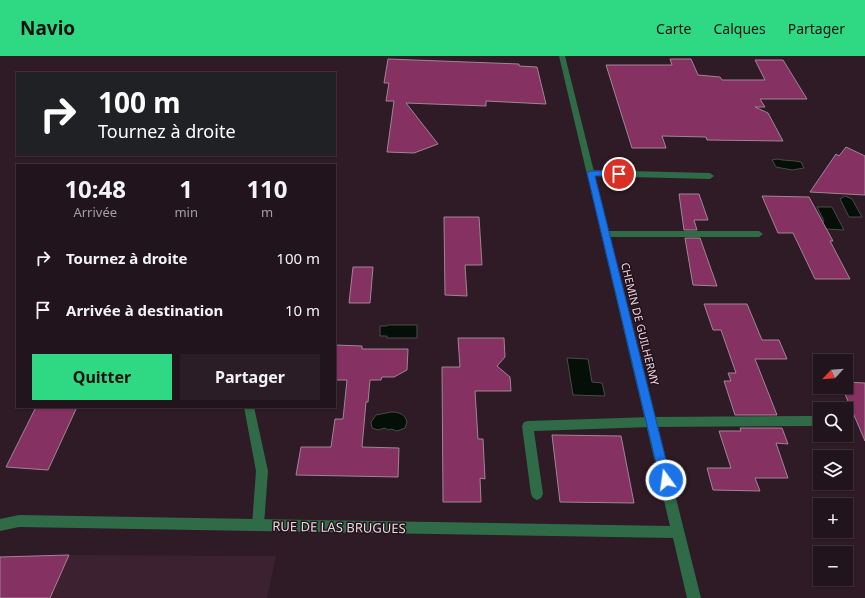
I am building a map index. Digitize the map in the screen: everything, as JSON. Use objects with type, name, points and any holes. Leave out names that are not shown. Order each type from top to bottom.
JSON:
[{"type":"street","name":"CHEMIN DE GUILHERMY","points":[[562,56],[694,598]]},
{"type":"street","points":[[591,173],[710,176]]},
{"type":"street","points":[[606,234],[759,234]]},
{"type":"street","points":[[249,408],[262,471],[258,525]]},
{"type":"street","points":[[537,494],[528,426],[652,422],[811,421]]},
{"type":"street","name":"RUE DE LAS BRUGUES","points":[[0,525],[19,521],[678,532]]},
{"type":"shaded area","points":[[777,159],[801,162],[804,168],[792,170],[776,167],[772,160]]},
{"type":"shaded area","points":[[845,196],[852,199],[862,217],[849,217],[840,199]]},
{"type":"shaded area","points":[[817,207],[832,207],[844,230],[825,229],[822,223],[824,221]]},
{"type":"shaded area","points":[[417,325],[417,338],[387,338],[387,336],[380,336],[380,326]]},
{"type":"shaded area","points":[[567,358],[588,359],[592,382],[602,383],[605,396],[573,395]]},
{"type":"shaded area","points":[[391,412],[399,413],[405,417],[407,422],[405,428],[397,431],[391,429],[388,430],[385,428],[378,430],[372,428],[371,422],[376,415]]},
{"type":"shaded area","points":[[57,555],[276,556],[267,598],[0,598],[0,557]]},
{"type":"building","points":[[388,59],[519,64],[519,66],[537,67],[546,104],[486,101],[486,106],[406,103],[438,144],[414,153],[387,152],[394,101],[386,101],[389,83],[384,83]]},
{"type":"building","points":[[670,59],[691,59],[698,75],[720,77],[722,80],[765,80],[755,60],[783,60],[807,99],[760,99],[765,107],[755,107],[768,113],[783,141],[707,140],[706,137],[662,136],[666,148],[632,148],[606,65],[672,65]]},
{"type":"building","points":[[846,147],[865,156],[865,195],[810,192],[836,154],[839,156]]},
{"type":"building","points":[[679,194],[699,194],[708,220],[694,220],[697,230],[684,230]]},
{"type":"building","points":[[762,196],[809,197],[833,241],[830,241],[850,279],[815,279],[793,233],[778,233]]},
{"type":"building","points":[[444,217],[479,217],[482,265],[465,265],[467,296],[445,295]]},
{"type":"building","points":[[685,238],[700,238],[717,286],[693,285]]},
{"type":"building","points":[[353,267],[373,267],[370,303],[349,303]]},
{"type":"building","points":[[704,304],[747,304],[762,340],[779,340],[787,359],[755,359],[777,415],[735,415],[724,381],[731,381],[728,373],[736,373],[721,330],[713,330]]},
{"type":"building","points":[[458,338],[504,338],[505,357],[497,366],[510,377],[511,391],[475,391],[478,439],[483,439],[485,479],[480,478],[481,502],[443,502],[442,367],[460,367]]},
{"type":"building","points":[[336,345],[362,346],[362,349],[408,349],[407,370],[394,377],[382,377],[381,380],[370,380],[368,402],[366,402],[362,447],[399,448],[398,477],[296,475],[301,447],[331,447],[335,419],[343,419],[347,380],[336,380]]},
{"type":"building","points":[[853,382],[865,383],[865,441],[853,413],[853,402],[848,402],[845,394],[853,394]]},
{"type":"building","points":[[36,408],[77,408],[48,470],[6,467]]},
{"type":"building","points":[[740,428],[782,428],[788,444],[776,443],[788,478],[755,478],[760,491],[713,490],[707,468],[731,468],[719,431],[741,431]]},
{"type":"building","points":[[552,435],[621,436],[634,503],[560,502]]},
{"type":"building","points":[[69,555],[50,598],[0,598],[0,557]]},
{"type":"route","points":[[619,174],[591,173],[666,480]]}]
